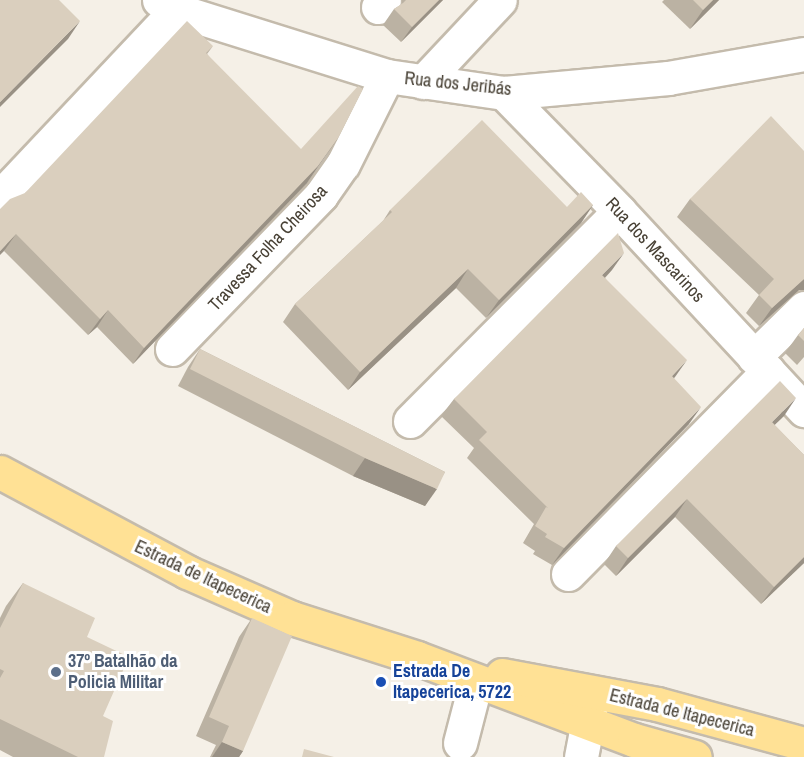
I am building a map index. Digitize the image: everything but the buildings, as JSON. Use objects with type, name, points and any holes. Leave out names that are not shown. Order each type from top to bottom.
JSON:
[{"type":"main road","name":"Estrada de Itapecerica","points":[[0,472],[187,572],[292,618],[417,658],[586,723],[695,757]]},
{"type":"main road","name":"Estrada de Itapecerica","points":[[417,658],[657,704],[804,744]]},
{"type":"street","points":[[423,82],[500,0]]},
{"type":"street","points":[[0,197],[168,5]]},
{"type":"street","name":"Rua dos Jeribás","points":[[168,5],[387,76],[504,93],[668,78],[804,54]]},
{"type":"street","name":"Travessa Folha Cheirosa","points":[[172,349],[321,195],[343,164],[387,76]]},
{"type":"street","name":"Rua dos Mascarinos","points":[[504,93],[619,211],[804,410]]},
{"type":"street","points":[[410,421],[619,211]]},
{"type":"street","points":[[568,574],[761,364],[804,308]]},
{"type":"street","points":[[460,743],[476,681]]},
{"type":"street","points":[[581,757],[593,692]]},
{"type":"place","name":"37º Batalhão da Policia Militar","points":[[56,672]]},
{"type":"place","name":"Estrada De Itapecerica, 5722","points":[[381,682]]}]
